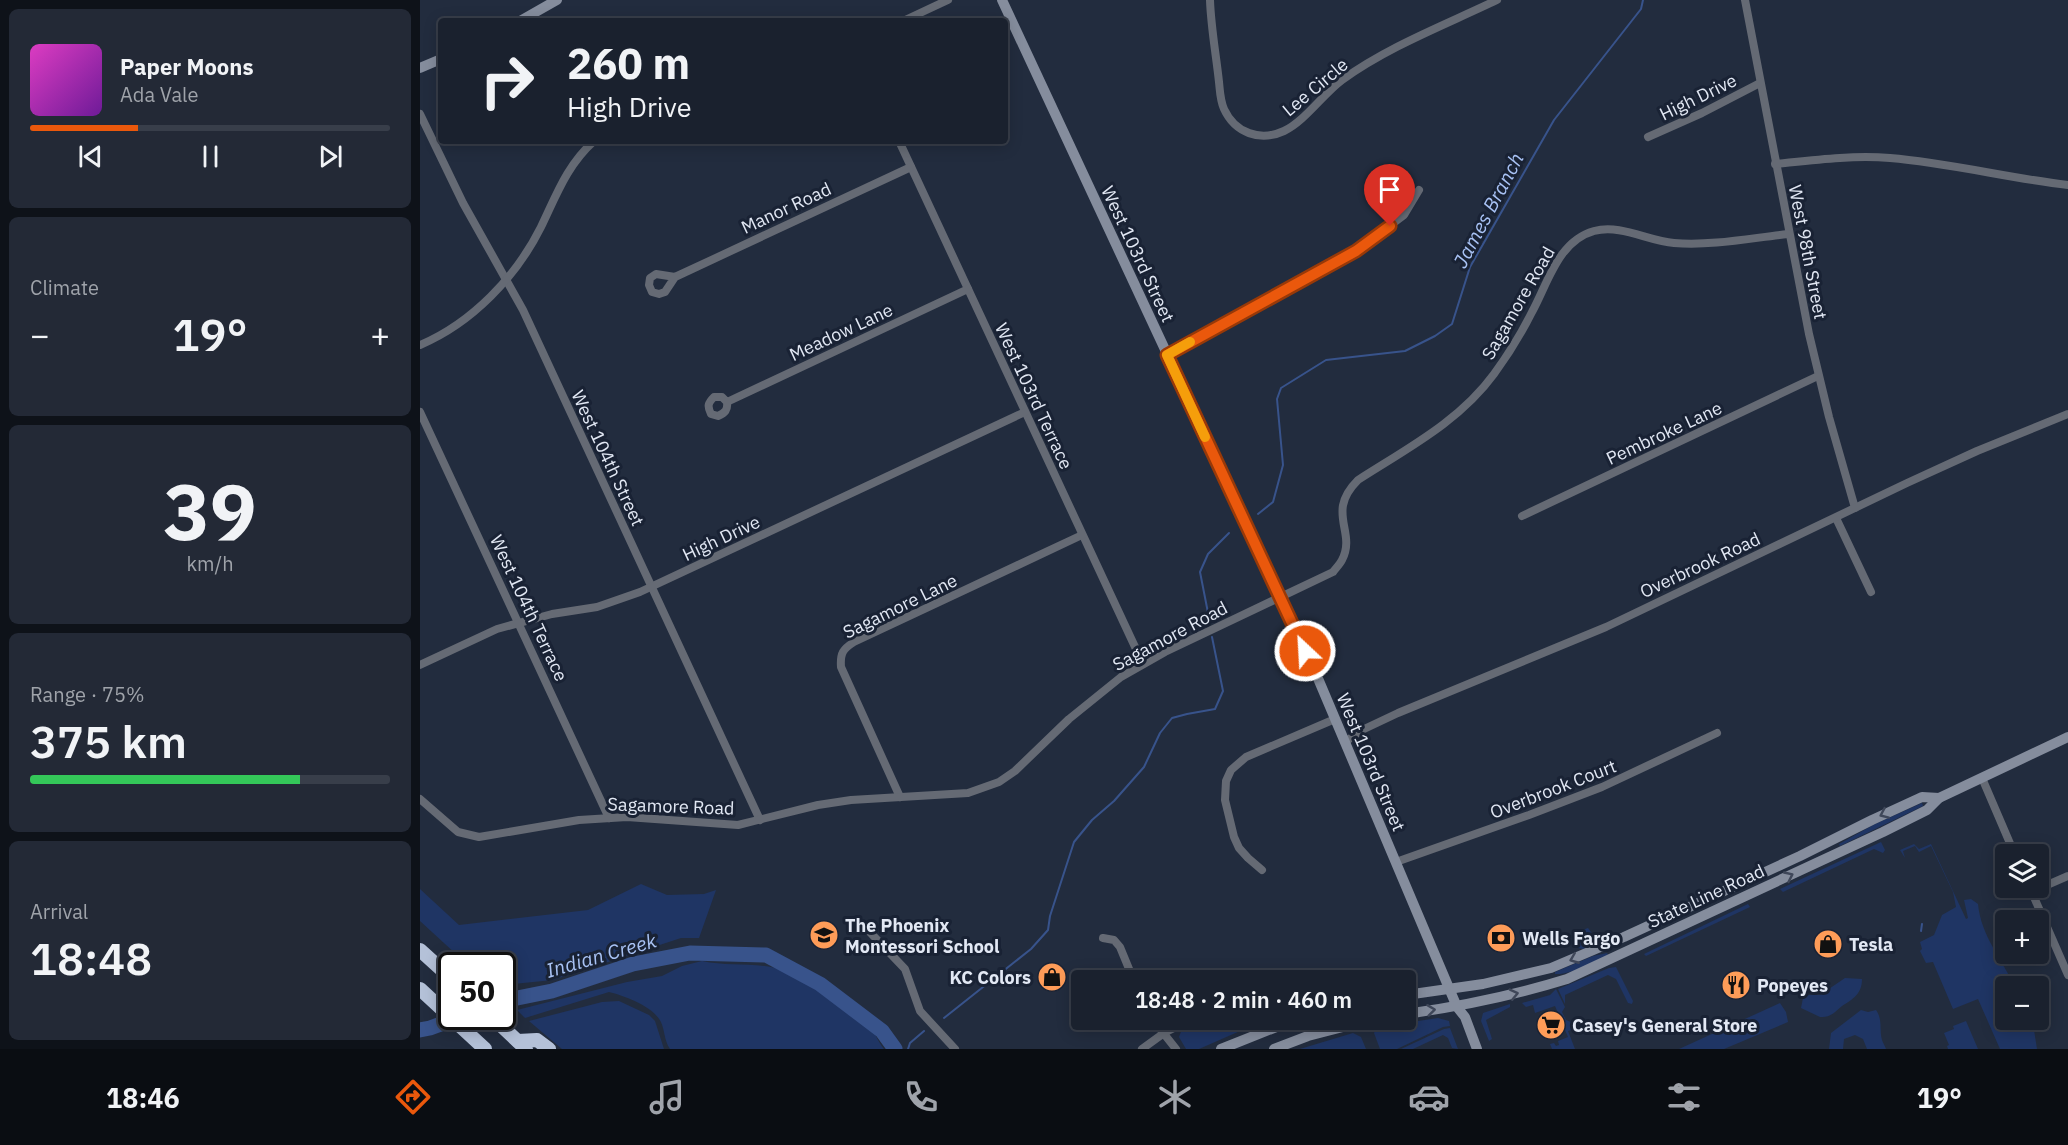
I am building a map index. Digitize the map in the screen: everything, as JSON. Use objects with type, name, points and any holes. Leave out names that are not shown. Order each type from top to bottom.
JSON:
[{"type":"highway","points":[[420,950],[438,967]]},
{"type":"highway","points":[[420,989],[484,1048]]},
{"type":"highway","points":[[506,1030],[518,1042],[537,1040],[549,1049]]},
{"type":"main road","points":[[525,18],[557,0]]},
{"type":"main road","name":"West 103rd Street","points":[[1002,0],[1280,597],[1477,1049]]},
{"type":"main road","points":[[420,68],[438,60]]},
{"type":"main road","name":"State Line Road","points":[[1416,1013],[1457,1007],[1524,992],[1567,979],[1883,832],[1927,810],[1939,798],[2068,738]]},
{"type":"main road","name":"State Line Road","points":[[1416,994],[1515,978],[1576,959],[1923,797],[1939,798]]},
{"type":"main road","points":[[1221,1049],[1269,1030]]},
{"type":"main road","points":[[1274,1049],[1331,1030]]},
{"type":"street","points":[[909,18],[948,0]]},
{"type":"street","name":"Lee Circle","points":[[1210,0],[1214,53],[1223,108],[1230,120],[1242,131],[1270,136],[1287,130],[1342,80],[1362,68],[1391,51],[1497,0]]},
{"type":"street","name":"West 98th Street","points":[[1745,0],[1788,234],[1818,376],[1855,508]]},
{"type":"street","name":"High Drive","points":[[1648,137],[1702,113],[1760,83]]},
{"type":"street","name":"West 104th Street","points":[[420,114],[458,193],[523,310],[760,820]]},
{"type":"street","points":[[420,345],[459,323],[481,306],[506,279],[529,249],[563,179],[591,144]]},
{"type":"street","name":"West 103rd Terrace","points":[[900,144],[1143,664]]},
{"type":"street","points":[[1775,164],[1826,158],[1888,158],[1928,162],[2068,185]]},
{"type":"street","name":"Manor Road","points":[[675,277],[911,167]]},
{"type":"street","points":[[1167,355],[1356,251],[1404,215],[1419,190]]},
{"type":"street","name":"Sagamore Road","points":[[420,799],[458,832],[479,837],[579,820],[627,816],[728,825],[760,820],[840,801],[968,793],[999,782],[1016,771],[1101,691],[1143,664],[1333,572],[1342,561],[1345,548],[1342,505],[1350,488],[1358,480],[1448,422],[1480,392],[1517,339],[1562,254],[1576,240],[1595,231],[1608,230],[1674,243],[1697,243],[1788,234]]},
{"type":"street","name":"Meadow Lane","points":[[727,402],[968,290]]},
{"type":"street","name":"Pembroke Lane","points":[[1522,516],[1818,376]]},
{"type":"street","name":"West 104th Terrace","points":[[420,412],[609,818]]},
{"type":"street","name":"High Drive","points":[[420,665],[497,629],[552,614],[597,607],[622,599],[1025,412]]},
{"type":"street","name":"Overbrook Road","points":[[1345,742],[1362,730],[1398,713],[1606,627],[1977,451],[2068,414]]},
{"type":"street","points":[[1836,518],[1871,592]]},
{"type":"street","name":"Sagamore Lane","points":[[900,797],[841,667],[840,656],[844,649],[854,642],[1082,535]]},
{"type":"street","points":[[1262,870],[1239,848],[1234,837],[1225,800],[1226,780],[1231,770],[1246,757],[1335,719]]},
{"type":"street","name":"Overbrook Court","points":[[1396,862],[1602,787],[1717,733]]},
{"type":"street","points":[[1982,778],[2010,844]]},
{"type":"street","points":[[2049,883],[2068,876]]},
{"type":"street","points":[[2034,898],[2068,975]]},
{"type":"street","points":[[864,926],[905,969],[920,1011],[955,1049]]},
{"type":"street","points":[[1103,938],[1114,940],[1120,947],[1129,970]]},
{"type":"street","points":[[1161,1030],[1176,1049]]},
{"type":"street","points":[[1142,1049],[1170,1030]]},
{"type":"shaded area","points":[[1922,803],[1923,806],[1840,846],[1839,844],[1875,824]]},
{"type":"shaded area","points":[[1881,842],[1885,850],[1883,853],[1874,849],[1783,892],[1780,889]]},
{"type":"shaded area","points":[[1914,844],[1919,849],[1931,844],[1966,919],[1968,918],[1964,900],[1971,899],[1978,904],[1983,927],[1995,950],[1995,964],[2003,964],[2009,976],[1995,976],[1995,1030],[2034,1030],[2037,1049],[2000,1049],[1978,999],[1953,1009],[1933,962],[1926,963],[1920,951],[1922,949],[1920,942],[1934,935],[1942,915],[1956,907],[1953,892],[1931,846],[1919,852],[1915,846],[1903,851],[1905,858],[1900,850]]},
{"type":"shaded area","points":[[641,884],[667,895],[704,894],[716,890],[699,938],[681,938],[553,980],[516,984],[516,952],[454,952],[420,921],[420,889],[459,925],[588,910]]},
{"type":"shaded area","points":[[1748,904],[1750,907],[1646,956],[1644,954]]},
{"type":"shaded area","points":[[1588,928],[1596,939],[1595,944],[1584,949],[1578,948],[1573,935]]},
{"type":"shaded area","points":[[1607,953],[1608,955],[1575,970],[1555,974],[1555,972],[1593,956]]},
{"type":"shaded area","points":[[702,961],[754,965],[780,970],[822,992],[862,1019],[869,1025],[884,1049],[670,1049],[661,1022],[652,1011],[630,999],[609,992],[525,1018],[517,1010],[627,982],[662,976],[682,966]]},
{"type":"shaded area","points":[[1616,967],[1633,1001],[1632,1004],[1628,1003],[1616,979],[1608,975],[1565,995],[1565,1004],[1558,989]]},
{"type":"shaded area","points":[[1845,978],[1862,979],[1859,992],[1832,1014],[1820,1017],[1801,1008],[1803,998],[1809,995],[1820,995]]},
{"type":"shaded area","points":[[1556,989],[1565,1007],[1562,1012],[1574,1029],[1568,1031],[1575,1049],[1552,1049],[1550,1044],[1559,1045],[1558,1041],[1568,1037],[1555,1006],[1535,1013],[1533,1005],[1526,1007],[1522,1003],[1550,995]]},
{"type":"shaded area","points":[[619,1001],[649,1015],[655,1021],[664,1049],[562,1049],[529,1021],[602,1002]]},
{"type":"shaded area","points":[[1780,1003],[1786,1012],[1788,1022],[1724,1049],[1679,1049]]},
{"type":"shaded area","points":[[1510,1004],[1510,1007],[1486,1020],[1492,1039],[1489,1041],[1481,1021],[1483,1013]]},
{"type":"shaded area","points":[[1861,1010],[1868,1012],[1876,1010],[1886,1049],[1867,1049],[1863,1039],[1855,1035],[1844,1039],[1843,1049],[1829,1049],[1831,1033]]},
{"type":"shaded area","points":[[1438,1018],[1449,1021],[1450,1026],[1443,1027],[1397,1049],[1380,1049],[1374,1033],[1376,1030],[1416,1030],[1416,1021]]},
{"type":"shaded area","points":[[1966,1021],[1978,1049],[1948,1049],[1949,1045],[1944,1033],[1954,1029],[1953,1026]]},
{"type":"shaded area","points":[[1450,1028],[1458,1049],[1452,1048],[1448,1038],[1443,1035],[1413,1049],[1401,1049],[1444,1029]]},
{"type":"shaded area","points":[[1182,1030],[1242,1030],[1199,1049],[1186,1049],[1179,1037]]},
{"type":"shaded area","points":[[1353,1033],[1361,1037],[1366,1049],[1300,1049]]},
{"type":"waterway","name":"James Branch","points":[[1258,514],[1273,502],[1283,465],[1277,399],[1281,388],[1326,360],[1405,351],[1435,336],[1452,324],[1470,267],[1554,120],[1641,9],[1643,0]]},
{"type":"waterway","name":"James Branch","points":[[1210,623],[1200,572],[1208,554],[1229,533]]},
{"type":"waterway","name":"James Branch","points":[[944,1018],[1031,949],[1048,930],[1050,916],[1074,842],[1092,820],[1114,801],[1144,767],[1160,733],[1172,718],[1215,709],[1223,691],[1212,637]]},
{"type":"waterway","points":[[1921,931],[1922,924]]},
{"type":"waterway","name":"Indian Creek","points":[[516,998],[552,991],[633,964],[690,953],[766,955],[820,984],[882,1031],[895,1049]]},
{"type":"waterway","name":"Indian Creek","points":[[420,1030],[438,1025]]},
{"type":"waterway","name":"James Branch","points":[[908,1049],[910,1043],[924,1031]]},
{"type":"slow traffic","points":[[1190,342],[1167,355],[1205,437]]},
{"type":"place","name":"The Phoenix Montessori School","points":[[824,935]]},
{"type":"place","name":"Wells Fargo","points":[[1501,938]]},
{"type":"place","name":"Tesla","points":[[1828,944]]},
{"type":"place","name":"KC Colors","points":[[1052,977]]},
{"type":"place","name":"Popeyes","points":[[1736,985]]},
{"type":"place","name":"Casey's General Store","points":[[1551,1025]]},
{"type":"route","points":[[1305,651],[1167,355],[1356,251],[1390,226]]}]
